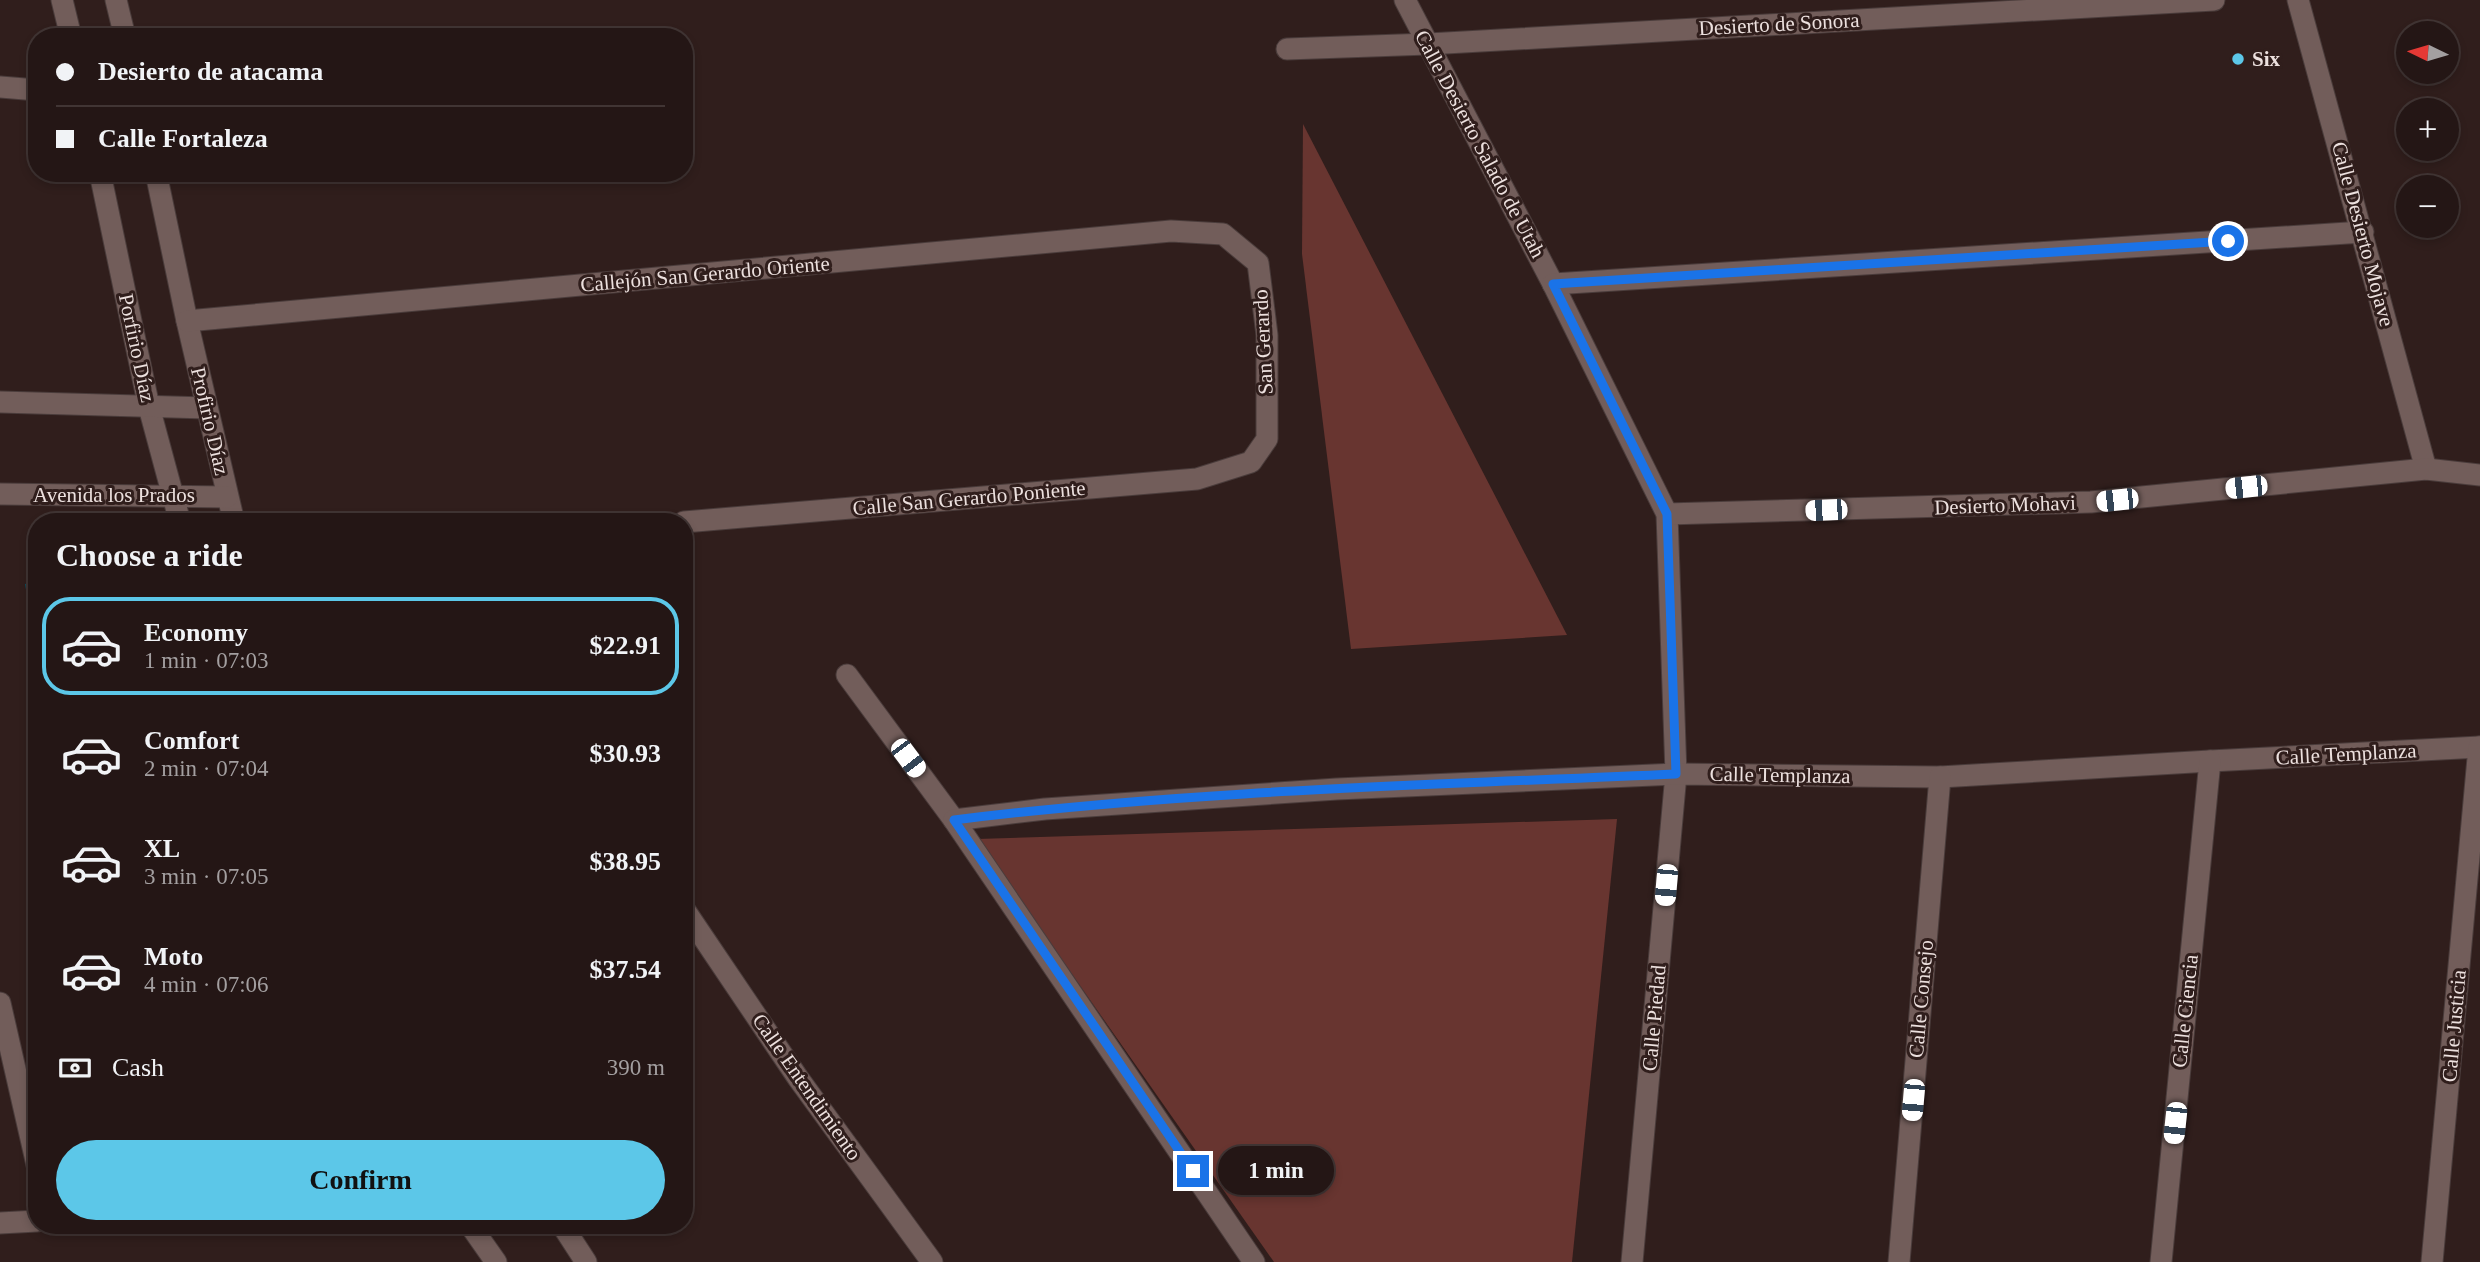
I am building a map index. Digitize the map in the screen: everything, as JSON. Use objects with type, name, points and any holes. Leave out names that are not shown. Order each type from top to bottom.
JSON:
[{"type":"street","points":[[62,0],[69,28]]},
{"type":"street","points":[[116,0],[123,28]]},
{"type":"street","name":"Calle Desierto Salado de Utah","points":[[1405,0],[1553,284],[1667,514]]},
{"type":"street","name":"Desierto de Sonora","points":[[1287,48],[1428,44],[2214,0]]},
{"type":"street","name":"Calle Desierto Mojave","points":[[2298,0],[2426,469]]},
{"type":"street","points":[[0,87],[28,89]]},
{"type":"street","name":"Porfirio Díaz","points":[[102,182],[149,407],[178,513]]},
{"type":"street","points":[[158,182],[187,321]]},
{"type":"street","name":"Callejón San Gerardo Oriente","points":[[187,321],[1171,231],[1223,234]]},
{"type":"street","points":[[1553,284],[2363,232]]},
{"type":"street","name":"San Gerardo","points":[[1223,234],[1258,263],[1267,335],[1268,439],[1251,462]]},
{"type":"street","name":"Profirio Díaz","points":[[187,321],[232,513]]},
{"type":"street","points":[[0,402],[207,408]]},
{"type":"street","name":"Calle San Gerardo Poniente","points":[[693,521],[1198,479],[1251,462]]},
{"type":"street","name":"Desierto Mohavi","points":[[1667,514],[2091,502],[2426,469],[2480,475]]},
{"type":"street","name":"Avenida los Prados","points":[[0,494],[174,494],[228,497]]},
{"type":"street","name":"Calle Piedad","points":[[1632,1262],[1676,774],[1667,514]]},
{"type":"street","points":[[847,675],[954,820],[1254,1262]]},
{"type":"street","name":"Calle Templanza","points":[[954,820],[1045,809],[1309,791],[1676,774],[1940,777],[2480,747]]},
{"type":"street","name":"Calle Justicia","points":[[2432,1262],[2480,747]]},
{"type":"street","name":"Calle Ciencia","points":[[2161,1262],[2210,761]]},
{"type":"street","name":"Calle Consejo","points":[[1899,1262],[1940,777]]},
{"type":"street","name":"Calle Entendimiento","points":[[693,922],[798,1077],[932,1262]]},
{"type":"street","points":[[0,1003],[28,1126]]},
{"type":"street","points":[[0,1223],[28,1221]]},
{"type":"street","points":[[476,1234],[496,1262]]},
{"type":"street","points":[[568,1234],[586,1262]]},
{"type":"shaded area","points":[[1303,124],[1567,635],[1351,649],[1302,254]]},
{"type":"shaded area","points":[[1617,819],[1572,1262],[1274,1262],[977,839]]},
{"type":"place","name":"Six","points":[[2238,59]]},
{"type":"route","points":[[1193,1171],[954,820],[1045,809],[1337,789],[1676,774],[1667,514],[1553,284],[2228,241]]}]
